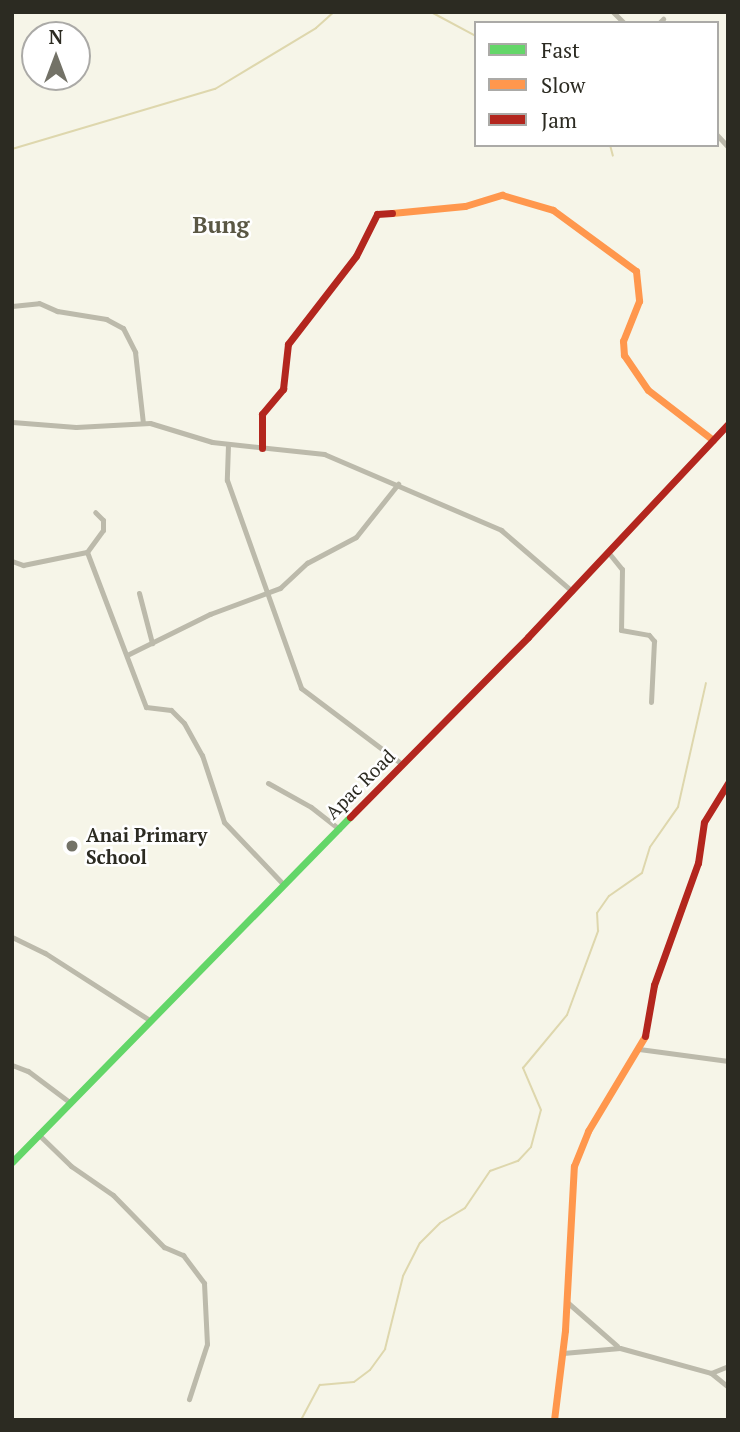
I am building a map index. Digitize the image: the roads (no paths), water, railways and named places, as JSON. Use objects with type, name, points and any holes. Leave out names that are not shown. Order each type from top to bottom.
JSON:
[{"type":"street","points":[[262,448],[262,415],[283,389],[288,344],[356,256],[377,214],[465,206],[502,195],[553,210],[636,271],[639,300],[623,341],[624,355],[648,390],[713,440]]},
{"type":"street","points":[[12,306],[39,303],[57,311],[97,316],[123,328],[135,352],[143,423]]},
{"type":"street","points":[[12,422],[76,427],[143,423],[177,428],[228,445],[314,451],[398,484],[501,530],[572,591]]},
{"type":"street","name":"Apac Road","points":[[12,1162],[148,1019],[572,591],[728,424]]},
{"type":"street","points":[[228,445],[226,480],[304,692],[402,764]]},
{"type":"street","points":[[127,655],[210,614],[269,594],[307,563],[356,537],[398,484]]},
{"type":"street","points":[[12,561],[23,565],[87,552],[103,530],[103,520],[95,512]]},
{"type":"street","points":[[87,552],[146,707],[179,715],[202,755],[224,822],[283,884]]},
{"type":"street","points":[[608,552],[622,569],[621,629],[653,637],[652,702]]},
{"type":"street","points":[[139,593],[152,643]]},
{"type":"street","points":[[268,783],[311,807],[339,828]]},
{"type":"street","points":[[554,1420],[563,1353],[572,1181],[580,1146],[639,1049],[648,1028],[654,985],[698,863],[704,822],[728,783]]},
{"type":"street","points":[[12,937],[45,953],[148,1019]]},
{"type":"street","points":[[639,1049],[728,1061]]},
{"type":"street","points":[[12,1065],[28,1071],[68,1101]]},
{"type":"street","points":[[38,1134],[71,1166],[113,1195],[164,1247],[183,1255],[204,1283],[207,1344],[189,1399]]},
{"type":"street","points":[[565,1301],[620,1348]]},
{"type":"street","points":[[563,1353],[620,1348],[711,1373],[728,1387]]},
{"type":"street","points":[[711,1373],[728,1366]]},
{"type":"waterway","points":[[12,149],[215,89],[316,28],[334,12]]},
{"type":"waterway","points":[[431,12],[474,35]]},
{"type":"waterway","points":[[611,147],[613,156]]},
{"type":"waterway","points":[[301,1420],[320,1385],[354,1382],[370,1370],[385,1349],[403,1276],[420,1243],[440,1223],[465,1208],[490,1171],[518,1161],[531,1147],[541,1110],[523,1068],[567,1015],[598,931],[597,913],[609,896],[642,873],[650,847],[678,807],[706,683]]},
{"type":"place","name":"Anai Primary School","points":[[72,846]]},
{"type":"district","name":"Bung","points":[[221,225]]}]
